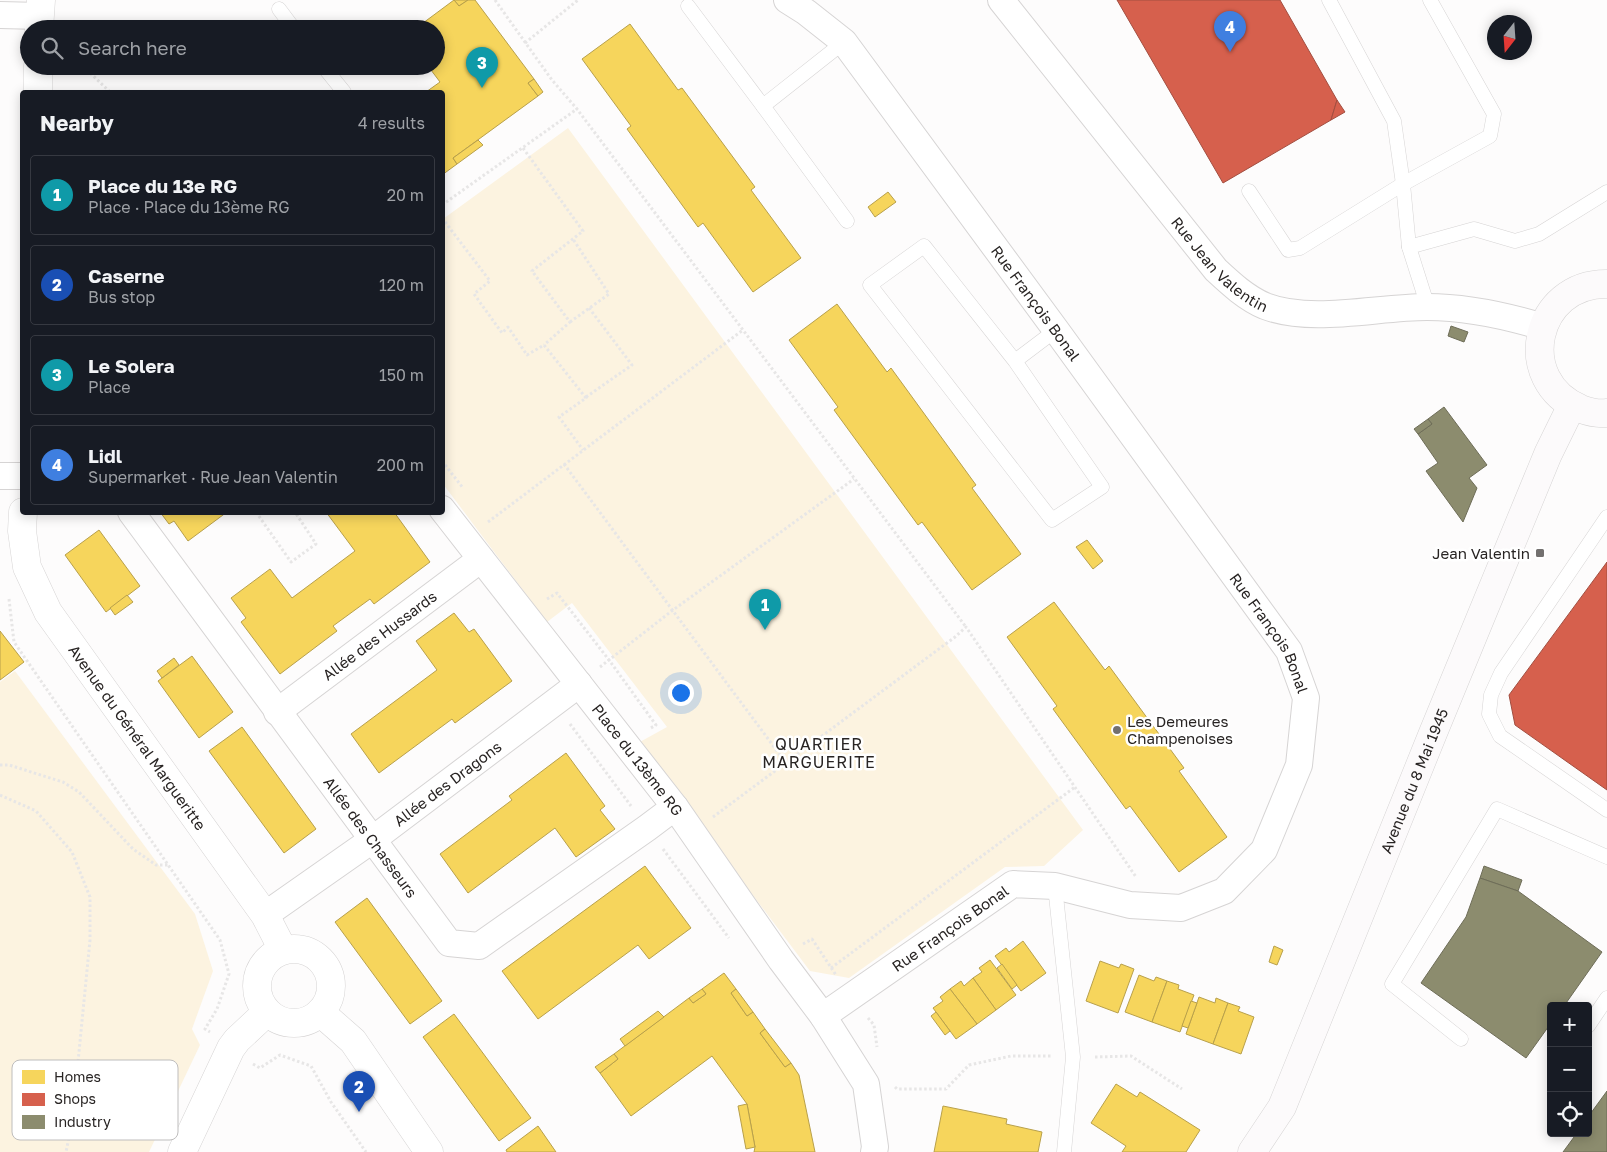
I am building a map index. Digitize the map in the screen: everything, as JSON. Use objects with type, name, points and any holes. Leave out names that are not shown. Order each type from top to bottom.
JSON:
[{"type":"main road","points":[[1607,284],[1583,287],[1569,294],[1557,304],[1547,317],[1539,348],[1541,366],[1548,381],[1558,395],[1572,405],[1587,411],[1607,414]]},
{"type":"main road","name":"Avenue du 8 Mai 1945","points":[[1252,1152],[1282,1107],[1440,715],[1548,454],[1572,405]]},
{"type":"street","name":"Rue François Bonal","points":[[787,0],[806,12],[844,42],[1056,330],[1289,652],[1306,698],[1299,765],[1264,850],[1224,890],[1181,908],[1130,905],[1055,886],[1013,884],[823,1016]]},
{"type":"street","name":"Rue Jean Valentin","points":[[1001,0],[1216,270],[1237,289],[1264,306],[1304,315],[1428,307],[1483,312],[1518,319],[1543,327]]},
{"type":"street","points":[[0,15],[40,15]]},
{"type":"street","points":[[38,75],[38,90]]},
{"type":"street","points":[[0,476],[20,476]]},
{"type":"street","name":"Place du 13ème RG","points":[[445,513],[675,807],[780,960],[823,1016]]},
{"type":"street","name":"Avenue du Général Margueritte","points":[[23,515],[22,531],[27,567],[48,612],[266,915],[283,950]]},
{"type":"street","name":"Allée des Chasseurs","points":[[133,515],[449,942],[479,946],[675,807]]},
{"type":"street","name":"Allée des Hussards","points":[[278,712],[481,559]]},
{"type":"street","name":"Allée des Dragons","points":[[266,915],[372,840],[578,684]]},
{"type":"street","points":[[299,949],[315,955],[326,967],[331,982],[329,999],[320,1012],[308,1020],[294,1023],[279,1020],[267,1012],[258,995],[258,976],[267,960],[283,950],[299,949]]},
{"type":"street","points":[[182,1152],[231,1048],[267,1012]]},
{"type":"street","points":[[320,1012],[353,1041],[429,1152]]},
{"type":"street","points":[[823,1016],[866,1084],[875,1147],[874,1152]]},
{"type":"lane","points":[[1329,0],[1394,121],[1404,184],[1409,247],[1428,307]]},
{"type":"lane","points":[[1250,191],[1288,250],[1300,248],[1404,184],[1490,136],[1494,114],[1430,0]]},
{"type":"lane","points":[[688,6],[847,221]]},
{"type":"lane","points":[[279,9],[287,20]]},
{"type":"lane","points":[[763,106],[844,42]]},
{"type":"lane","points":[[330,75],[342,90]]},
{"type":"lane","points":[[1409,247],[1474,229],[1515,241],[1540,234],[1607,192]]},
{"type":"lane","points":[[924,246],[1016,361],[1102,487],[1052,520],[870,285],[924,246]]},
{"type":"lane","points":[[1016,361],[1056,330]]},
{"type":"lane","points":[[1607,517],[1501,673],[1491,695],[1489,714],[1500,736],[1607,810]]},
{"type":"lane","points":[[1461,1039],[1392,984],[1497,809],[1607,857]]},
{"type":"lane","points":[[1055,886],[1073,1057],[1064,1152]]},
{"type":"lane","points":[[1592,1020],[1607,998]]},
{"type":"path","points":[[495,0],[552,80],[577,109],[966,627],[1156,906]]},
{"type":"path","points":[[525,43],[578,0]]},
{"type":"path","points":[[92,75],[108,90]]},
{"type":"path","points":[[445,202],[577,109]]},
{"type":"path","points":[[522,148],[583,231],[532,271],[570,322]]},
{"type":"path","points":[[445,222],[490,280],[474,294],[502,333],[508,327],[527,355],[544,345],[570,322],[609,294],[573,239]]},
{"type":"path","points":[[583,450],[559,417],[632,365],[589,308]]},
{"type":"path","points":[[482,514],[488,522],[742,330]]},
{"type":"path","points":[[544,345],[586,398]]},
{"type":"path","points":[[445,464],[465,491]]},
{"type":"path","points":[[564,464],[786,763]]},
{"type":"path","points":[[578,684],[672,610],[854,479]]},
{"type":"path","points":[[258,515],[292,562],[316,544],[297,515]]},
{"type":"path","points":[[27,567],[7,581],[14,642],[220,940],[229,974],[217,1008],[205,1029],[260,1068],[280,1055],[311,1066],[331,1102],[366,1152]]},
{"type":"path","points":[[545,600],[557,593],[610,660],[656,725],[626,745]]},
{"type":"path","points":[[693,832],[966,627]]},
{"type":"path","points":[[0,764],[9,765],[63,782],[80,792],[133,849],[156,866],[169,865]]},
{"type":"path","points":[[831,968],[1075,787]]},
{"type":"path","points":[[0,795],[36,812],[72,852],[90,897],[90,940],[78,1060]]},
{"type":"path","points":[[802,944],[812,939],[850,997],[874,1025],[878,1050]]},
{"type":"path","points":[[893,1082],[896,1089],[946,1088],[968,1066],[1011,1056],[1131,1056],[1182,1089]]},
{"type":"shaded area","points":[[568,128],[1083,830],[1044,866],[1005,867],[849,978],[810,971],[638,743],[667,727],[572,603],[547,622],[445,487],[445,218]]},
{"type":"shaded area","points":[[15,671],[195,914],[213,971],[192,1029],[200,1045],[178,1091],[178,1060],[12,1060],[12,1140],[155,1140],[149,1152],[0,1152],[0,682]]},
{"type":"building: Homes","points":[[454,0],[468,0],[459,6]]},
{"type":"building: Homes","points":[[454,0],[459,6],[468,0],[475,0],[534,79],[528,83],[538,96],[453,158],[457,164],[445,173],[445,90],[429,90],[440,82],[435,75],[445,75],[445,20],[427,20]]},
{"type":"building: Homes","points":[[630,24],[678,90],[682,88],[755,187],[751,190],[801,258],[753,292],[703,223],[698,227],[627,129],[631,126],[582,59]]},
{"type":"building: Homes","points":[[534,79],[543,92],[538,96],[528,83]]},
{"type":"building: Homes","points":[[478,140],[483,145],[457,164],[453,158]]},
{"type":"building: Homes","points":[[888,192],[896,202],[875,217],[868,207]]},
{"type":"building: Homes","points":[[837,304],[887,372],[891,368],[976,485],[972,488],[1021,554],[972,590],[922,522],[918,525],[834,410],[838,407],[789,340]]},
{"type":"building: Homes","points":[[162,515],[223,515],[188,541],[174,521],[169,524]]},
{"type":"building: Homes","points":[[328,515],[396,515],[430,562],[374,604],[370,599],[333,626],[337,631],[280,674],[241,622],[246,618],[231,598],[270,569],[292,598],[355,551]]},
{"type":"building: Homes","points":[[99,530],[140,586],[106,612],[65,555]]},
{"type":"building: Homes","points":[[1087,540],[1103,561],[1093,569],[1076,547]]},
{"type":"building: Homes","points":[[127,595],[133,602],[115,615],[110,608]]},
{"type":"building: Homes","points":[[1054,602],[1105,670],[1109,666],[1184,768],[1179,771],[1227,837],[1179,872],[1130,806],[1126,809],[1053,709],[1057,706],[1007,637]]},
{"type":"building: Homes","points":[[454,613],[469,632],[474,629],[512,681],[455,723],[452,719],[379,773],[351,734],[437,670],[416,641]]},
{"type":"building: Homes","points":[[0,631],[24,662],[0,680]]},
{"type":"building: Homes","points":[[192,656],[233,712],[199,738],[158,681]]},
{"type":"building: Homes","points":[[174,658],[179,665],[162,678],[157,671]]},
{"type":"building: Homes","points":[[242,727],[316,829],[284,853],[209,751]]},
{"type":"building: Homes","points":[[566,753],[605,806],[600,810],[615,829],[576,857],[555,828],[468,893],[440,854],[512,800],[509,796]]},
{"type":"building: Homes","points":[[645,866],[691,928],[649,959],[638,945],[538,1019],[502,971]]},
{"type":"building: Homes","points":[[367,898],[442,1001],[410,1024],[335,922]]},
{"type":"building: Homes","points":[[1023,941],[1046,973],[1021,991],[995,956],[1006,948],[1009,952]]},
{"type":"building: Homes","points":[[1274,946],[1283,950],[1277,965],[1269,962]]},
{"type":"building: Homes","points":[[990,960],[1016,995],[996,1010],[973,978],[982,972],[979,968]]},
{"type":"building: Homes","points":[[1100,961],[1119,968],[1121,964],[1134,969],[1118,1013],[1086,1001]]},
{"type":"building: Homes","points":[[1002,964],[1017,985],[1012,989],[997,968]]},
{"type":"building: Homes","points":[[724,973],[736,989],[731,993],[747,1016],[753,1012],[765,1029],[760,1033],[785,1067],[791,1063],[799,1075],[815,1152],[754,1152],[755,1147],[747,1104],[712,1056],[631,1116],[600,1073],[618,1059],[614,1054],[689,998],[693,1003],[706,994],[702,989]]},
{"type":"building: Homes","points":[[1139,975],[1154,981],[1156,977],[1167,981],[1152,1022],[1125,1012]]},
{"type":"building: Homes","points":[[973,978],[996,1010],[977,1024],[950,989],[961,981],[964,986]]},
{"type":"building: Homes","points":[[1167,981],[1179,985],[1178,989],[1194,995],[1180,1032],[1152,1022]]},
{"type":"building: Homes","points":[[702,989],[706,994],[693,1003],[689,998]]},
{"type":"building: Homes","points":[[736,989],[753,1012],[747,1016],[731,993]]},
{"type":"building: Homes","points":[[950,989],[977,1024],[956,1039],[933,1008],[943,1001],[940,997]]},
{"type":"building: Homes","points":[[1199,997],[1215,1003],[1216,998],[1228,1003],[1213,1044],[1186,1034]]},
{"type":"building: Homes","points":[[1191,1001],[1197,1003],[1188,1028],[1182,1026]]},
{"type":"building: Homes","points":[[1228,1003],[1240,1007],[1238,1011],[1254,1017],[1241,1054],[1213,1044]]},
{"type":"building: Homes","points":[[658,1011],[664,1017],[625,1046],[620,1039]]},
{"type":"building: Homes","points":[[936,1012],[950,1031],[945,1035],[931,1016]]},
{"type":"building: Homes","points":[[454,1014],[531,1118],[499,1141],[423,1037]]},
{"type":"building: Homes","points":[[765,1029],[791,1063],[785,1067],[760,1033]]},
{"type":"building: Homes","points":[[614,1054],[618,1059],[600,1073],[595,1067]]},
{"type":"building: Homes","points":[[1116,1084],[1137,1097],[1140,1092],[1200,1130],[1186,1152],[1122,1152],[1126,1146],[1091,1123]]},
{"type":"building: Homes","points":[[747,1104],[755,1147],[746,1149],[738,1106]]},
{"type":"building: Homes","points":[[943,1106],[1007,1119],[1006,1124],[1042,1132],[1038,1152],[934,1152]]},
{"type":"building: Homes","points":[[538,1126],[556,1152],[507,1152],[506,1150]]},
{"type":"building: Shops","points":[[1117,0],[1280,0],[1337,100],[1331,120],[1223,183]]},
{"type":"building: Shops","points":[[1337,100],[1345,112],[1331,120]]},
{"type":"building: Shops","points":[[1607,562],[1607,790],[1515,725],[1509,695]]},
{"type":"building: Industry","points":[[1451,326],[1468,332],[1464,342],[1448,336]]},
{"type":"building: Industry","points":[[1444,407],[1487,465],[1469,478],[1477,488],[1463,522],[1426,471],[1438,463],[1418,434],[1432,424],[1428,419]]},
{"type":"building: Industry","points":[[1428,419],[1432,424],[1418,434],[1414,429]]},
{"type":"building: Industry","points":[[1484,866],[1522,880],[1518,891],[1480,878]]},
{"type":"building: Industry","points":[[1480,878],[1518,891],[1602,952],[1567,1002],[1547,1002],[1547,1029],[1526,1058],[1421,983],[1466,917]]},
{"type":"building: Industry","points":[[1607,1091],[1607,1152],[1563,1152],[1574,1137],[1592,1137],[1592,1112]]},
{"type":"place","name":"Lidl","points":[[1230,52]]},
{"type":"place","name":"Le Solera","points":[[482,88]]},
{"type":"place","name":"Jean Valentin","points":[[1540,553]]},
{"type":"place","name":"Place du 13e RG","points":[[765,630]]},
{"type":"place","name":"Les Demeures Champenoises","points":[[1117,730]]},
{"type":"place","name":"Caserne","points":[[359,1112]]},
{"type":"district","name":"QUARTIER MARGUERITE","points":[[819,753]]}]
